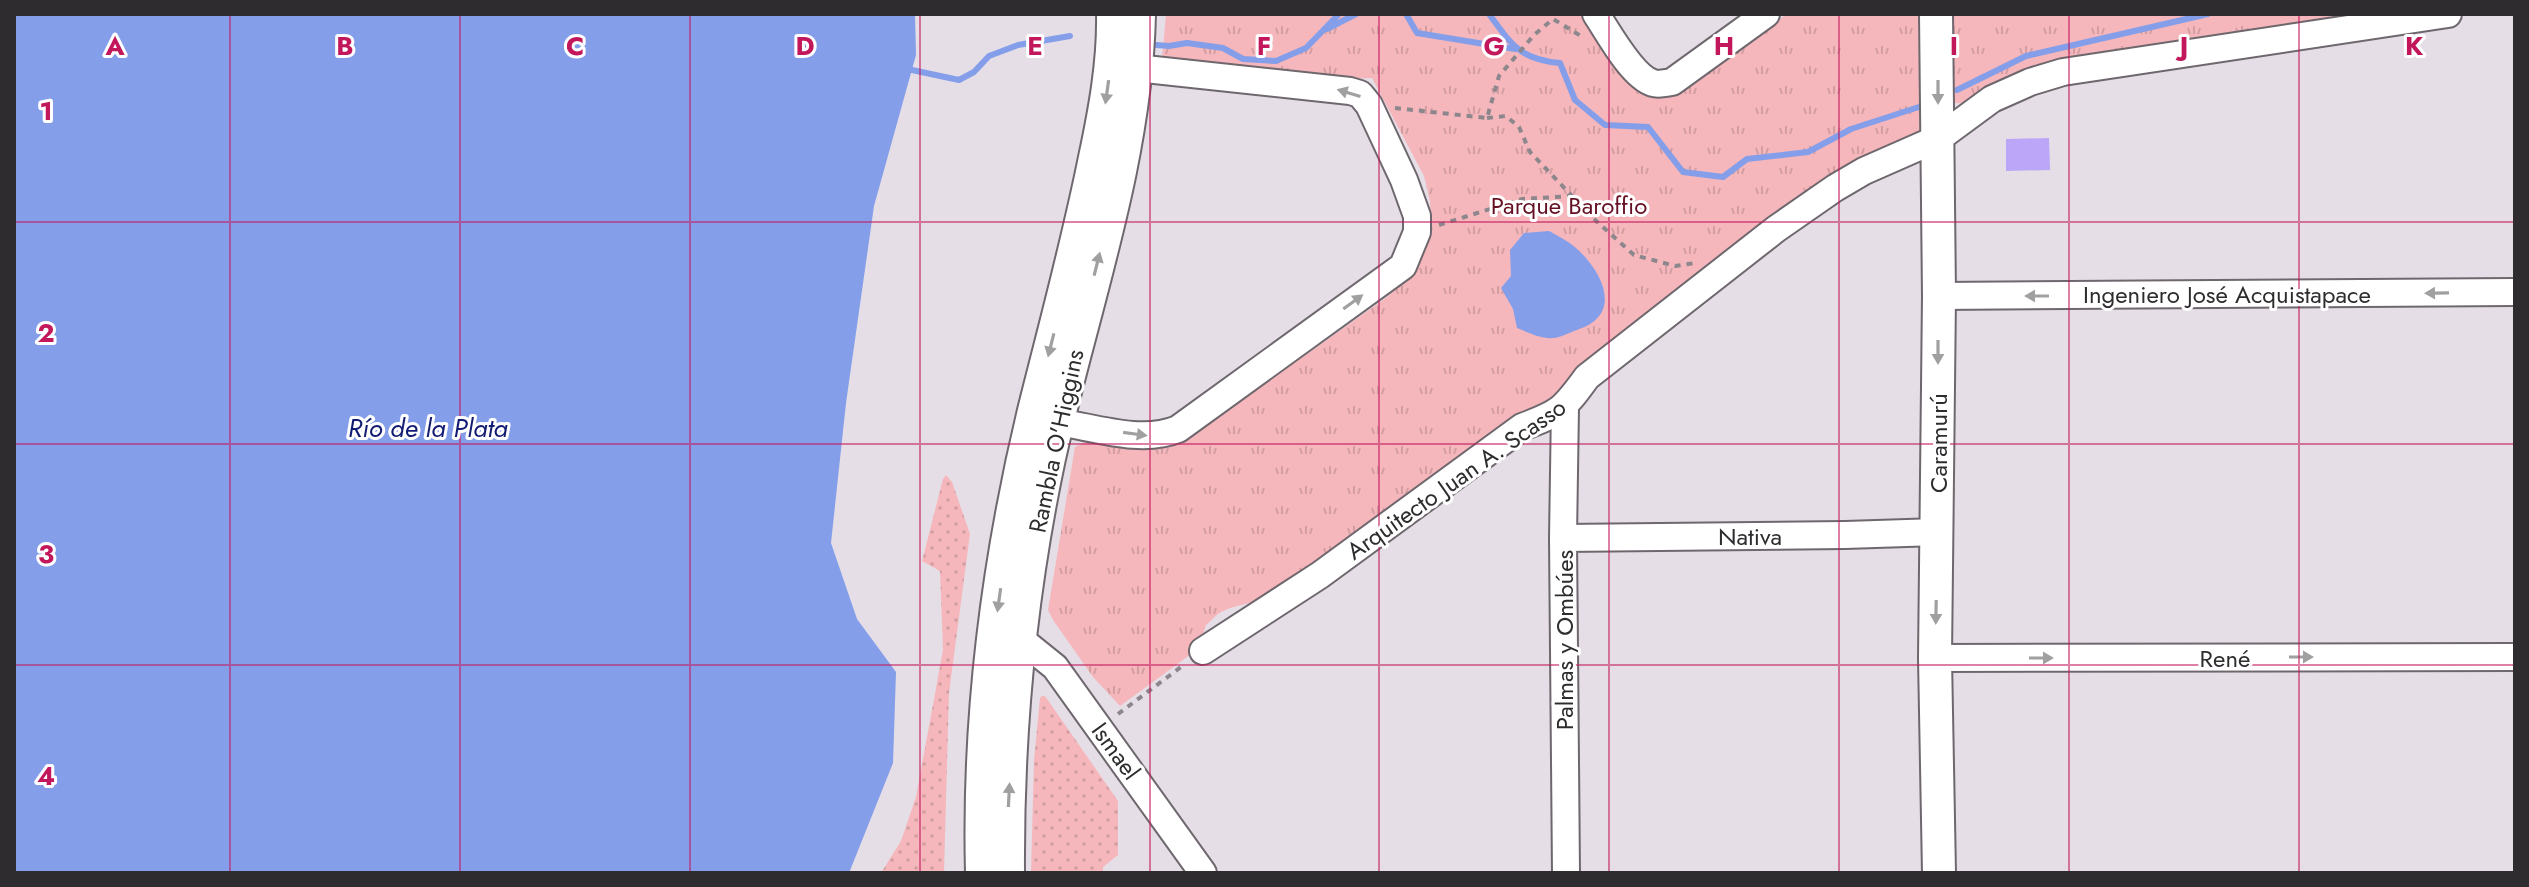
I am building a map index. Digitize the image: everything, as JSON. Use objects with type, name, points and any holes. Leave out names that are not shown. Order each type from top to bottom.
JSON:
[{"type":"main road","name":"Rambla O'Higgins","points":[[982,873],[986,737],[1004,565],[1031,426],[1104,114],[1113,14]]},
{"type":"main road","name":"Rambla O'Higgins","points":[[1008,873],[1012,723],[1019,638],[1035,534],[1058,422],[1116,190],[1136,68],[1139,14]]},
{"type":"main road","name":"Caramurú","points":[[1936,14],[1939,296],[1935,658],[1939,873]]},
{"type":"street","points":[[1596,14],[1638,74],[1652,83],[1661,84],[1672,82],[1766,14]]},
{"type":"street","name":"Arquitecto Juan A. Scasso","points":[[1203,651],[1320,575],[1522,427],[1565,407],[1587,377],[1741,256],[1835,188],[1864,171],[1939,138],[1992,99],[2063,72],[2448,14]]},
{"type":"street","points":[[1058,422],[1148,436],[1164,435],[1178,429],[1403,266],[1417,232],[1417,216],[1412,201],[1369,105],[1360,94],[1136,68]]},
{"type":"street","name":"Ingeniero José Acquistapace","points":[[1939,296],[2515,292]]},
{"type":"street","name":"Palmas y Ombúes","points":[[1565,407],[1566,873]]},
{"type":"street","name":"Nativa","points":[[1563,538],[1938,532]]},
{"type":"street","name":"Ismael","points":[[1019,638],[1055,667],[1203,873]]},
{"type":"street","name":"René","points":[[1935,658],[2515,657]]},
{"type":"path","points":[[1487,118],[1499,76],[1534,35],[1553,19],[1589,41]]},
{"type":"path","points":[[1369,105],[1487,118],[1506,116],[1519,127],[1530,152],[1634,255],[1675,266],[1741,256]]},
{"type":"path","points":[[1417,232],[1522,199],[1572,196]]},
{"type":"path","points":[[1099,727],[1203,651]]},
{"type":"green space","name":"Parque Baroffio","points":[[1166,14],[1586,14],[1676,90],[1787,14],[1924,14],[1926,136],[1540,414],[1264,599],[1219,613],[1206,625],[1198,649],[1120,706],[1093,677],[1048,610],[1075,447],[1093,438],[1167,446],[1387,297],[1409,277],[1423,255],[1431,228],[1430,201],[1424,176],[1372,78],[1332,80],[1162,61]]},
{"type":"green space","points":[[1950,14],[2381,14],[2243,37],[2058,59],[2022,71],[1970,104],[1955,103],[1953,99]]},
{"type":"green space","points":[[946,475],[952,482],[970,534],[949,693],[944,873],[881,873],[901,841],[916,797],[943,650],[940,571],[922,561]]},
{"type":"green space","points":[[1042,696],[1045,696],[1118,801],[1118,855],[1103,867],[1103,873],[1031,873],[1034,760]]},
{"type":"water","name":"Río de la Plata","points":[[14,14],[915,14],[916,55],[874,206],[846,403],[831,543],[857,619],[896,672],[893,763],[849,873],[14,873]]},
{"type":"water","points":[[1549,231],[1586,258],[1601,281],[1604,292],[1604,304],[1592,323],[1551,338],[1517,328],[1513,309],[1501,288],[1511,276],[1510,250],[1524,233]]},
{"type":"building","points":[[2049,138],[2050,170],[2006,171],[2006,139]]},
{"type":"waterway","points":[[1156,45],[1187,43],[1223,48],[1243,59],[1276,61],[1306,48],[1339,14]]},
{"type":"waterway","points":[[1327,29],[1356,14]]},
{"type":"waterway","points":[[1406,14],[1417,33],[1515,49]]},
{"type":"waterway","points":[[1489,14],[1518,49],[1535,58],[1560,63],[1575,100],[1605,125],[1648,127],[1683,172],[1723,177],[1747,159],[1808,152],[1851,129],[1922,106]]},
{"type":"waterway","points":[[1957,90],[2026,56],[2208,14]]},
{"type":"waterway","points":[[912,70],[959,80],[974,72],[989,56],[1018,45],[1070,36]]}]
